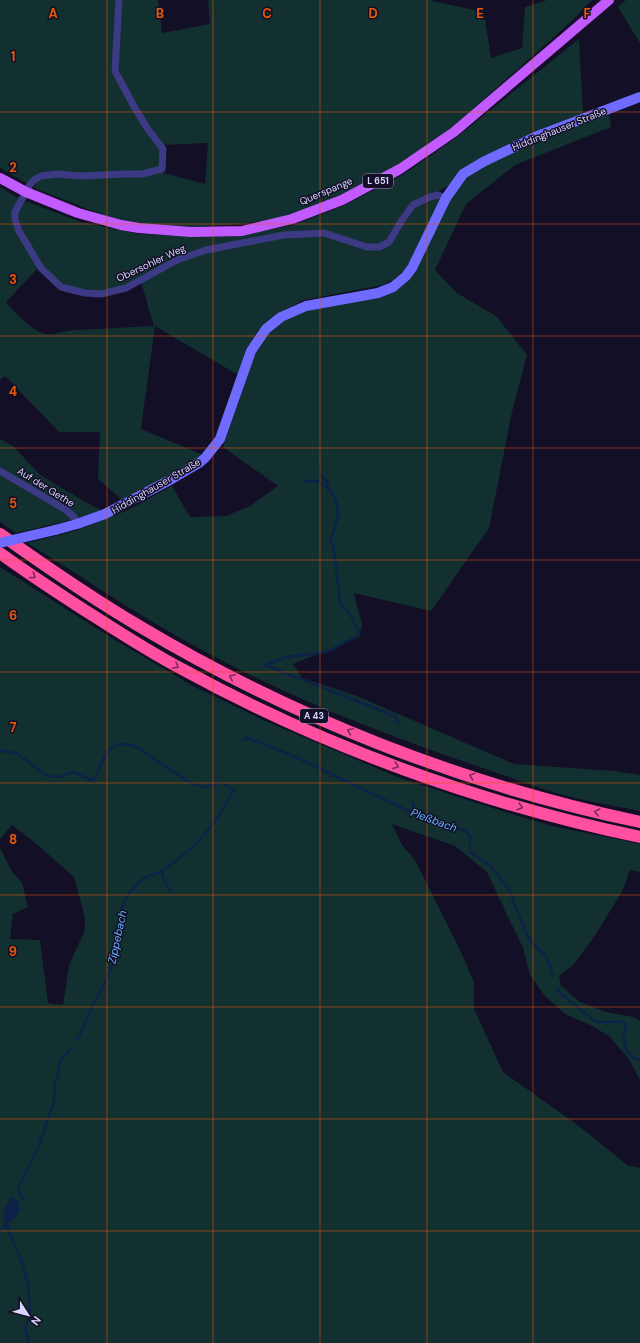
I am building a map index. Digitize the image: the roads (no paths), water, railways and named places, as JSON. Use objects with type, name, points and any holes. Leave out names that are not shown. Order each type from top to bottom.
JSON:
[{"type":"highway","name":"A 43","points":[[0,534],[88,594],[144,629],[224,673],[307,713],[392,748],[480,779],[582,808],[640,822]]},
{"type":"highway","name":"A 43","points":[[0,553],[30,575],[142,647],[218,689],[302,728],[385,762],[474,794],[572,821],[640,837]]},
{"type":"main road","name":"Querspange","points":[[0,178],[26,192],[78,213],[120,225],[139,228],[191,232],[242,231],[292,219],[342,200],[394,172],[448,136],[609,0]]},
{"type":"street","name":"Obersohler Weg","points":[[119,0],[115,72],[147,128],[163,149],[162,169],[142,174],[80,176],[58,174],[41,176],[34,180],[15,212],[15,218],[19,231],[40,268],[61,287],[85,293],[101,294],[126,288],[177,260],[206,250],[284,235],[324,233],[367,247],[379,247],[389,242],[413,205],[438,195],[446,198]]},
{"type":"street","name":"Hiddinghauser Straße","points":[[0,543],[77,524],[106,514],[184,472],[205,458],[220,439],[251,351],[266,329],[281,317],[306,306],[378,293],[393,287],[406,276],[412,268],[446,198],[463,174],[483,162],[535,137],[640,97]]},
{"type":"street","name":"Auf der Gethe","points":[[0,471],[66,510],[74,516],[77,524]]},
{"type":"water","points":[[12,1197],[18,1201],[20,1208],[14,1218],[6,1224],[4,1221],[4,1210]]},
{"type":"waterway","points":[[319,472],[328,483],[329,489]]},
{"type":"waterway","points":[[304,481],[318,481],[329,489],[337,504],[338,518],[330,541],[333,544],[340,602],[351,616],[360,634],[327,652],[286,657],[265,665],[395,716],[398,723]]},
{"type":"waterway","name":"Pleßbach","points":[[243,740],[248,738],[289,754],[415,814],[465,831],[470,835],[470,852],[491,866],[509,890],[526,933],[532,943],[546,956],[553,976]]},
{"type":"waterway","name":"Pleßbach","points":[[0,751],[17,753],[45,775],[58,777],[73,772],[91,780],[95,778],[109,750],[120,745],[127,745],[137,747],[190,783],[205,787],[220,782]]},
{"type":"waterway","name":"Zippebach","points":[[77,1040],[94,1002],[109,974],[116,949],[122,907],[131,890],[141,880],[160,872],[177,860],[205,834],[220,814],[234,790],[225,784]]},
{"type":"waterway","points":[[413,802],[415,813]]},
{"type":"waterway","points":[[162,871],[164,880],[171,892]]},
{"type":"waterway","name":"Pleßbach","points":[[557,988],[560,993],[596,1022],[623,1022],[626,1025],[624,1037],[626,1049],[632,1057],[640,1060]]},
{"type":"waterway","name":"Zippebach","points":[[25,1200],[20,1194],[18,1188],[38,1148],[54,1102],[55,1082],[58,1075],[60,1061],[70,1050]]},
{"type":"waterway","name":"Zippebach","points":[[6,1224],[23,1266],[28,1286],[30,1307],[29,1318],[25,1328],[29,1343]]},
{"type":"waterway","points":[[0,1232],[6,1224]]}]
